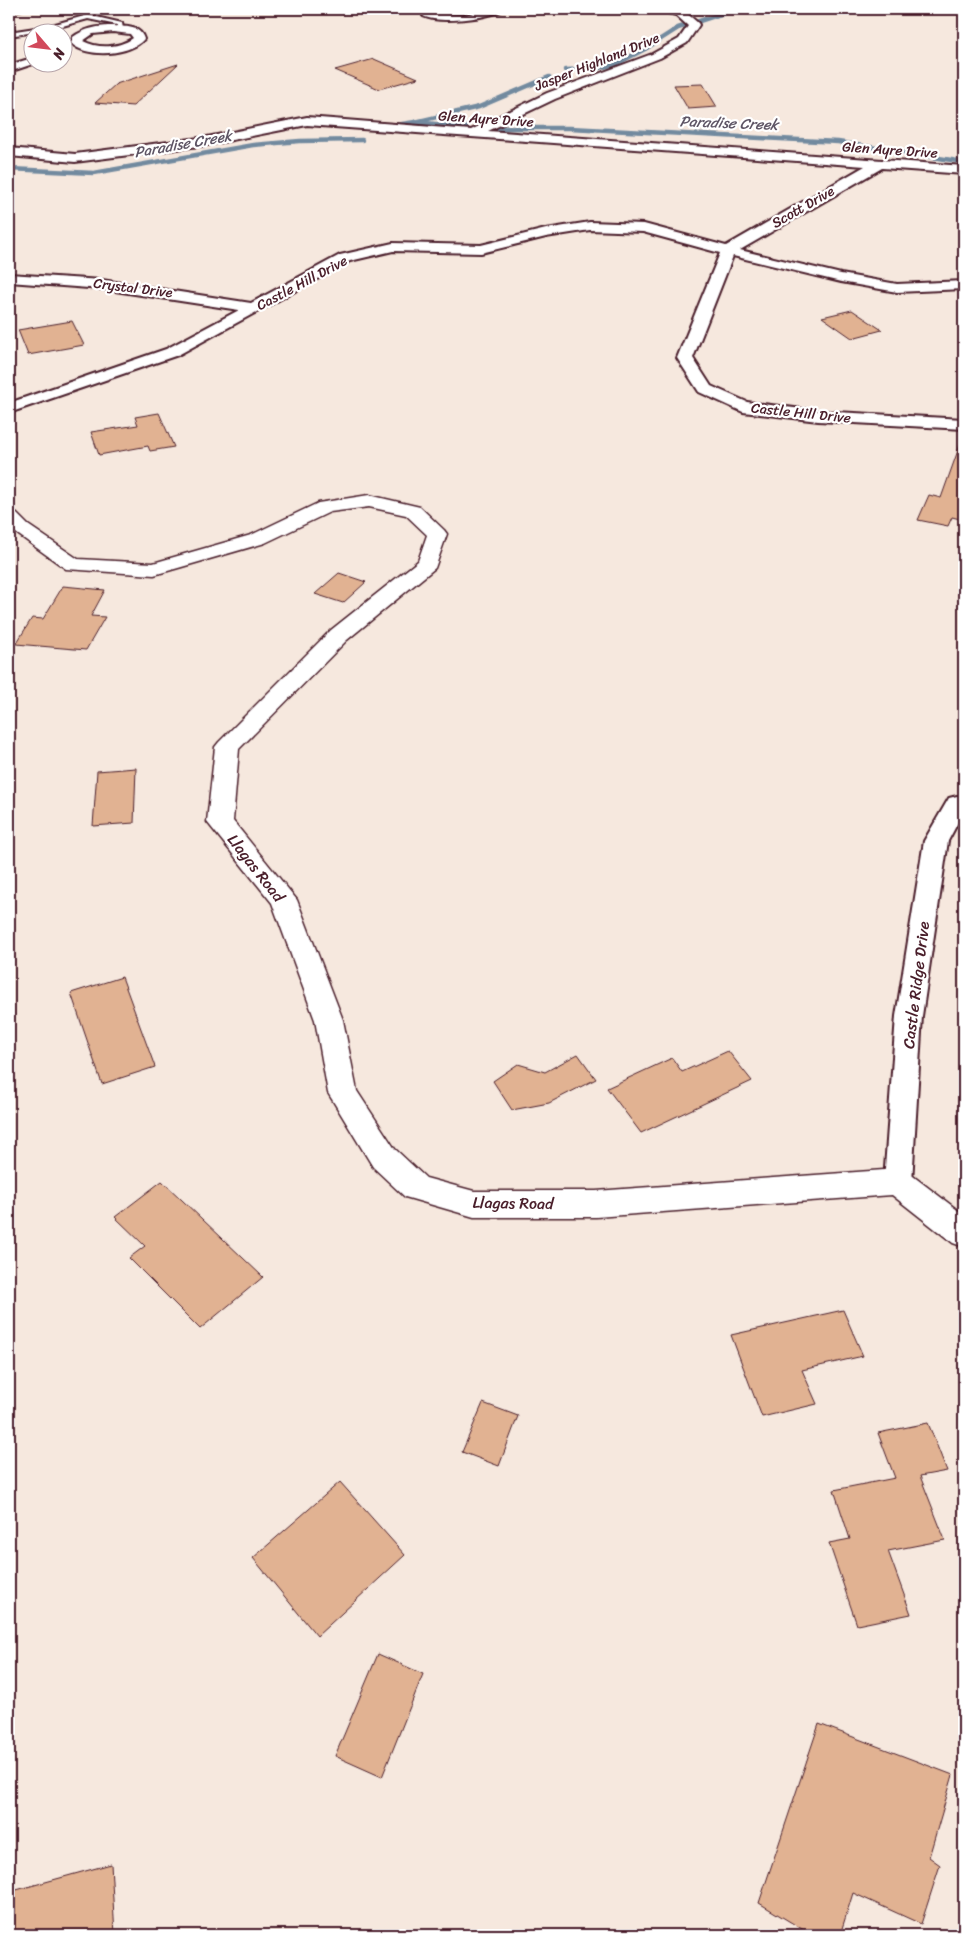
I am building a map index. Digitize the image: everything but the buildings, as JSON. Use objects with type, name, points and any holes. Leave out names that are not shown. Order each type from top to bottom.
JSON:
[{"type":"street","name":"Jasper Highland Drive","points":[[474,133],[551,96],[656,56],[682,41],[694,25],[680,14],[664,9]]},
{"type":"street","points":[[101,29],[120,29],[133,32],[139,38],[135,42],[115,48],[103,49],[82,46],[77,43],[77,39],[81,35],[101,29]]},
{"type":"street","points":[[72,49],[82,46]]},
{"type":"street","points":[[9,69],[22,64]]},
{"type":"street","name":"Glen Ayre Drive","points":[[9,152],[74,158],[207,141],[307,121],[964,170]]},
{"type":"street","name":"Scott Drive","points":[[728,251],[879,164]]},
{"type":"street","name":"Castle Hill Drive","points":[[9,408],[172,352],[345,258],[394,247],[481,249],[546,233],[590,226],[644,228],[728,251],[841,278],[897,288],[964,285]]},
{"type":"street","name":"Castle Hill Drive","points":[[728,251],[685,358],[705,390],[743,407],[780,412],[964,424]]},
{"type":"street","name":"Crystal Drive","points":[[9,278],[62,279],[151,289],[255,308]]},
{"type":"street","name":"Llagas Road","points":[[9,517],[21,530],[73,565],[154,569],[258,540],[325,507],[370,502],[413,511],[437,534],[428,564],[339,634],[227,747],[220,822],[284,900],[329,1020],[343,1093],[384,1158],[416,1188],[474,1204],[596,1204],[898,1182]]},
{"type":"street","name":"Castle Ridge Drive","points":[[898,1182],[909,1016],[936,840],[957,803],[964,804]]},
{"type":"street","points":[[898,1182],[964,1233]]},
{"type":"lane","points":[[9,10],[20,9]]},
{"type":"lane","points":[[426,16],[451,18],[474,16],[501,9]]},
{"type":"lane","points":[[9,34],[48,28],[88,17],[120,24],[120,29]]},
{"type":"waterway","points":[[565,70],[595,69],[616,64],[645,49],[678,28],[736,9]]},
{"type":"waterway","points":[[415,122],[479,107],[549,77]]},
{"type":"waterway","name":"Paradise Creek","points":[[396,125],[415,122]]},
{"type":"waterway","name":"Paradise Creek","points":[[415,122],[466,127]]},
{"type":"waterway","name":"Paradise Creek","points":[[490,128],[570,128],[838,142],[964,162]]},
{"type":"waterway","name":"Paradise Creek","points":[[9,169],[94,173],[253,145],[300,141],[362,140]]}]
